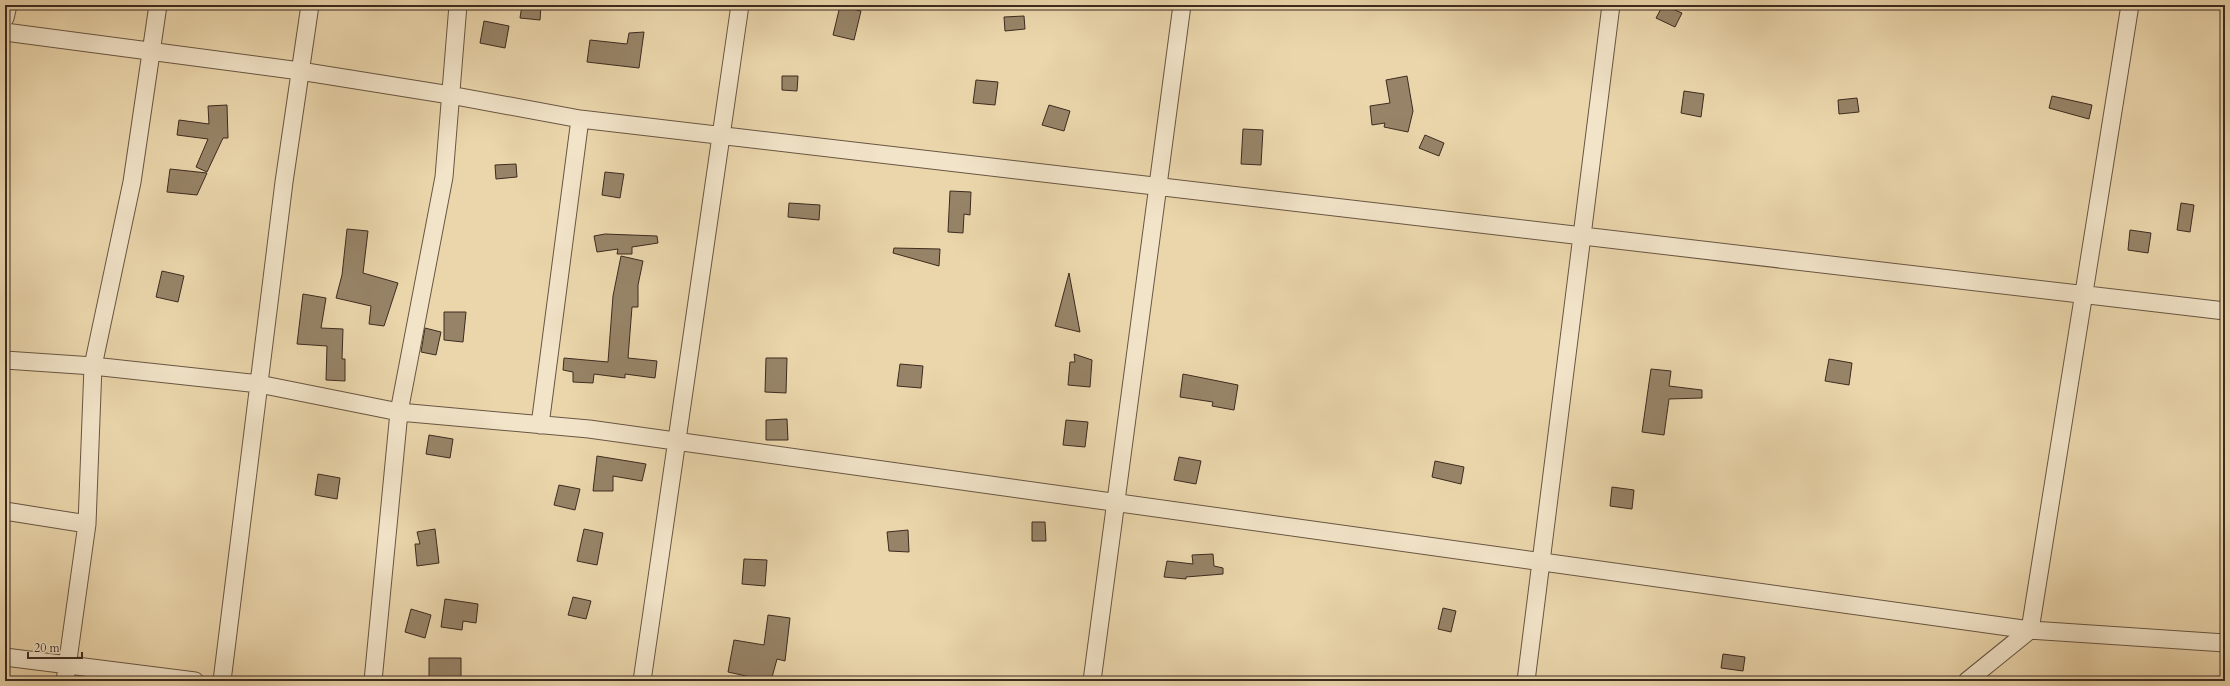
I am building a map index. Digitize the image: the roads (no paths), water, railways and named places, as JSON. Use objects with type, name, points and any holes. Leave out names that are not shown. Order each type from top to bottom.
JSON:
[{"type":"street","points":[[5,18],[8,5]]},
{"type":"street","points":[[65,681],[87,524],[93,366],[132,182],[158,5]]},
{"type":"street","points":[[222,681],[259,384],[310,5]]},
{"type":"street","points":[[373,681],[399,412],[444,177],[458,5]]},
{"type":"street","points":[[642,681],[678,442],[740,5]]},
{"type":"street","points":[[1092,681],[1182,5]]},
{"type":"street","points":[[1526,681],[1611,5]]},
{"type":"street","points":[[1967,681],[2030,630],[2130,5]]},
{"type":"street","points":[[5,32],[151,53],[300,71],[580,119],[2225,311]]},
{"type":"street","points":[[540,425],[580,119]]},
{"type":"street","points":[[5,360],[93,366],[259,384],[399,412],[589,429],[2030,630],[2225,643]]},
{"type":"street","points":[[5,511],[87,524]]},
{"type":"street","points":[[5,657],[195,681]]}]
